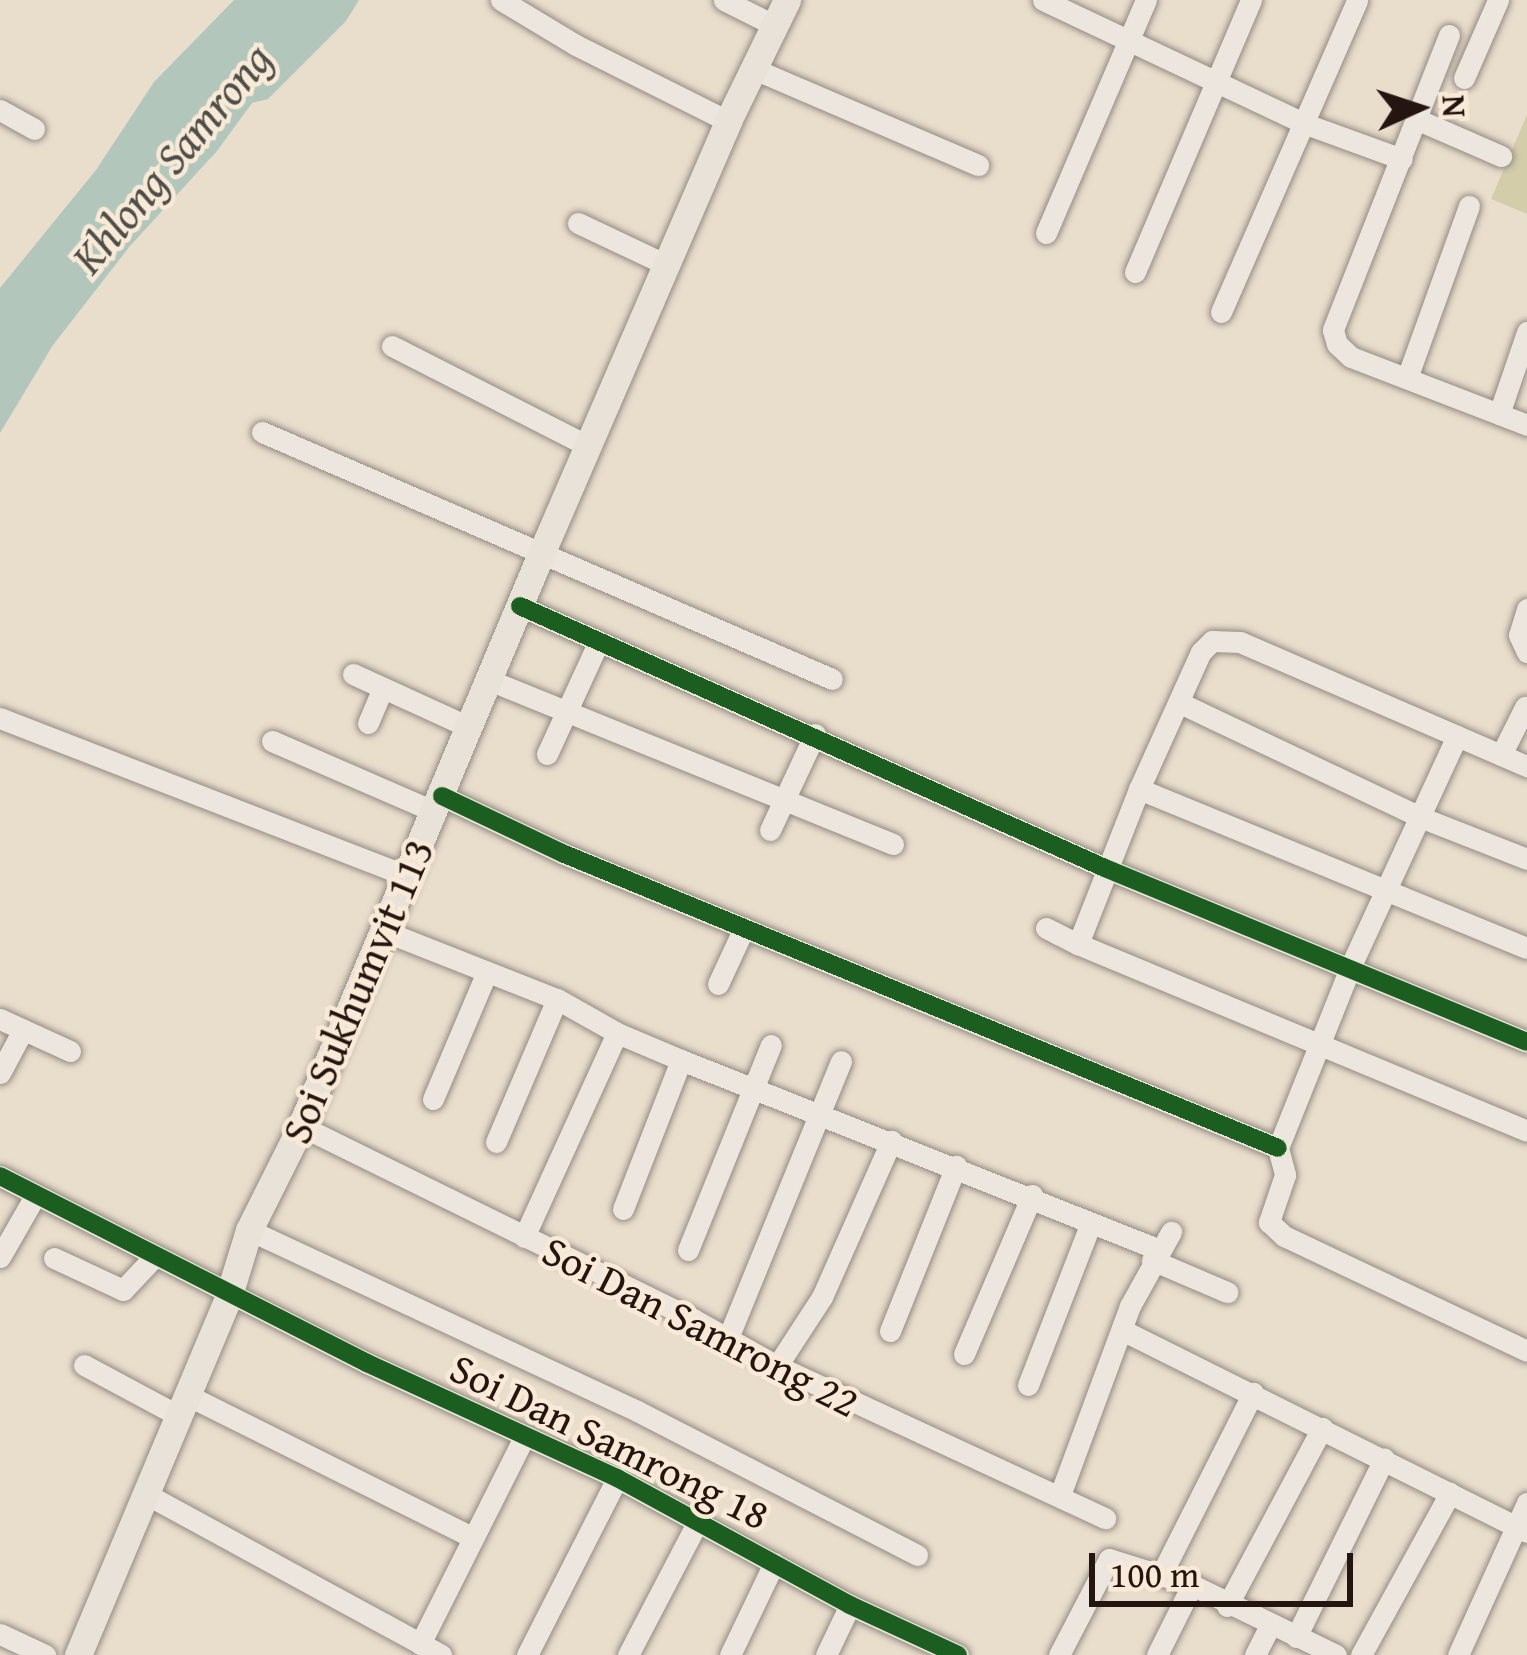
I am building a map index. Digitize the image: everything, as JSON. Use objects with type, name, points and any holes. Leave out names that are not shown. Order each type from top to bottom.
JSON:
[{"type":"main road","name":"Soi Sukhumvit 113","points":[[78,1655],[229,1295],[249,1230],[301,1126],[541,554],[728,121],[780,13]]},
{"type":"street","points":[[501,0],[575,45],[728,121]]},
{"type":"street","points":[[724,0],[780,13]]},
{"type":"street","points":[[1046,233],[1146,0]]},
{"type":"street","points":[[1135,272],[1251,0]]},
{"type":"street","points":[[1221,311],[1357,0]]},
{"type":"street","points":[[1464,78],[1498,0]]},
{"type":"street","points":[[1046,1],[1303,123],[1402,159]]},
{"type":"street","points":[[1449,35],[1333,330],[1336,344],[1351,357],[1527,425]]},
{"type":"street","points":[[754,69],[978,165]]},
{"type":"street","points":[[0,110],[34,129]]},
{"type":"street","points":[[1416,118],[1501,156]]},
{"type":"street","points":[[1408,378],[1469,206]]},
{"type":"street","points":[[578,223],[668,265]]},
{"type":"street","points":[[1498,414],[1527,332]]},
{"type":"street","points":[[392,346],[590,447]]},
{"type":"street","points":[[262,432],[832,679]]},
{"type":"street","points":[[520,606],[815,734],[1105,868],[1527,1042]]},
{"type":"street","points":[[1527,608],[1519,635],[1527,652]]},
{"type":"street","points":[[548,754],[598,640]]},
{"type":"street","points":[[1078,944],[1139,789],[1202,652],[1212,641],[1240,642],[1527,766]]},
{"type":"street","points":[[353,674],[469,727]]},
{"type":"street","points":[[489,680],[893,844]]},
{"type":"street","points":[[368,723],[383,688]]},
{"type":"street","points":[[1180,703],[1420,817],[1527,860]]},
{"type":"street","points":[[1501,755],[1525,707]]},
{"type":"street","points":[[0,718],[408,876]]},
{"type":"street","points":[[770,830],[815,734]]},
{"type":"street","points":[[1457,736],[1350,968],[1279,1148],[1286,1175],[1270,1211],[1275,1230],[1527,1351]]},
{"type":"street","points":[[272,741],[745,928],[1279,1148]]},
{"type":"street","points":[[1139,789],[1527,947]]},
{"type":"street","points":[[718,984],[745,928]]},
{"type":"street","points":[[1046,928],[1527,1131]]},
{"type":"street","points":[[385,931],[556,999],[616,1033],[682,1060],[1032,1195],[1090,1225],[1161,1248],[1227,1292]]},
{"type":"street","points":[[434,1099],[487,971]]},
{"type":"street","points":[[496,1142],[556,999]]},
{"type":"street","points":[[0,1019],[70,1051]]},
{"type":"street","points":[[0,1073],[23,1030]]},
{"type":"street","points":[[524,1237],[616,1033]]},
{"type":"street","points":[[688,1250],[771,1045]]},
{"type":"street","points":[[623,1209],[682,1060]]},
{"type":"street","points":[[728,1338],[841,1061]]},
{"type":"street","name":"Soi Dan Samrong 22","points":[[301,1126],[777,1366],[1105,1518]]},
{"type":"street","points":[[777,1366],[821,1297],[891,1141]]},
{"type":"street","points":[[890,1330],[956,1166]]},
{"type":"street","name":"Soi Dan Samrong 18","points":[[0,1176],[229,1295],[699,1519],[944,1652]]},
{"type":"street","points":[[964,1354],[1032,1195]]},
{"type":"street","points":[[0,1257],[35,1196]]},
{"type":"street","points":[[1028,1385],[1090,1225]]},
{"type":"street","points":[[249,1230],[637,1411],[917,1555]]},
{"type":"street","points":[[1060,1495],[1161,1248]]},
{"type":"street","points":[[54,1258],[123,1290],[154,1257]]},
{"type":"street","points":[[1124,1331],[1522,1529]]},
{"type":"street","points":[[84,1365],[472,1538]]},
{"type":"street","points":[[1162,1573],[1253,1393]]},
{"type":"street","points":[[1227,1606],[1322,1428]]},
{"type":"street","points":[[420,1644],[524,1437]]},
{"type":"street","points":[[1296,1637],[1384,1459]]},
{"type":"street","points":[[527,1655],[617,1478]]},
{"type":"street","points":[[1360,1655],[1450,1493]]},
{"type":"street","points":[[146,1494],[441,1655]]},
{"type":"street","points":[[1458,1655],[1522,1529],[1527,1503]]},
{"type":"street","points":[[628,1655],[699,1519]]},
{"type":"street","points":[[1059,1655],[1109,1559],[1192,1585],[1269,1627],[1336,1655]]},
{"type":"street","points":[[730,1655],[774,1563]]},
{"type":"street","points":[[1157,1655],[1192,1585]]},
{"type":"street","points":[[826,1655],[850,1605]]},
{"type":"street","points":[[1255,1655],[1269,1627]]},
{"type":"street","points":[[0,1634],[45,1655]]},
{"type":"shaded area","points":[[1527,115],[1527,214],[1491,199]]},
{"type":"water","name":"Khlong Samrong","points":[[234,0],[359,0],[346,21],[268,99],[252,103],[217,151],[130,246],[53,345],[0,433],[0,288],[96,170],[154,82]]},
{"type":"cycle path","points":[[520,606],[1105,868],[1527,1042]]},
{"type":"cycle path","points":[[442,796],[562,853],[1278,1148]]},
{"type":"cycle path","points":[[0,1176],[367,1363],[617,1478],[850,1605],[958,1655]]}]
